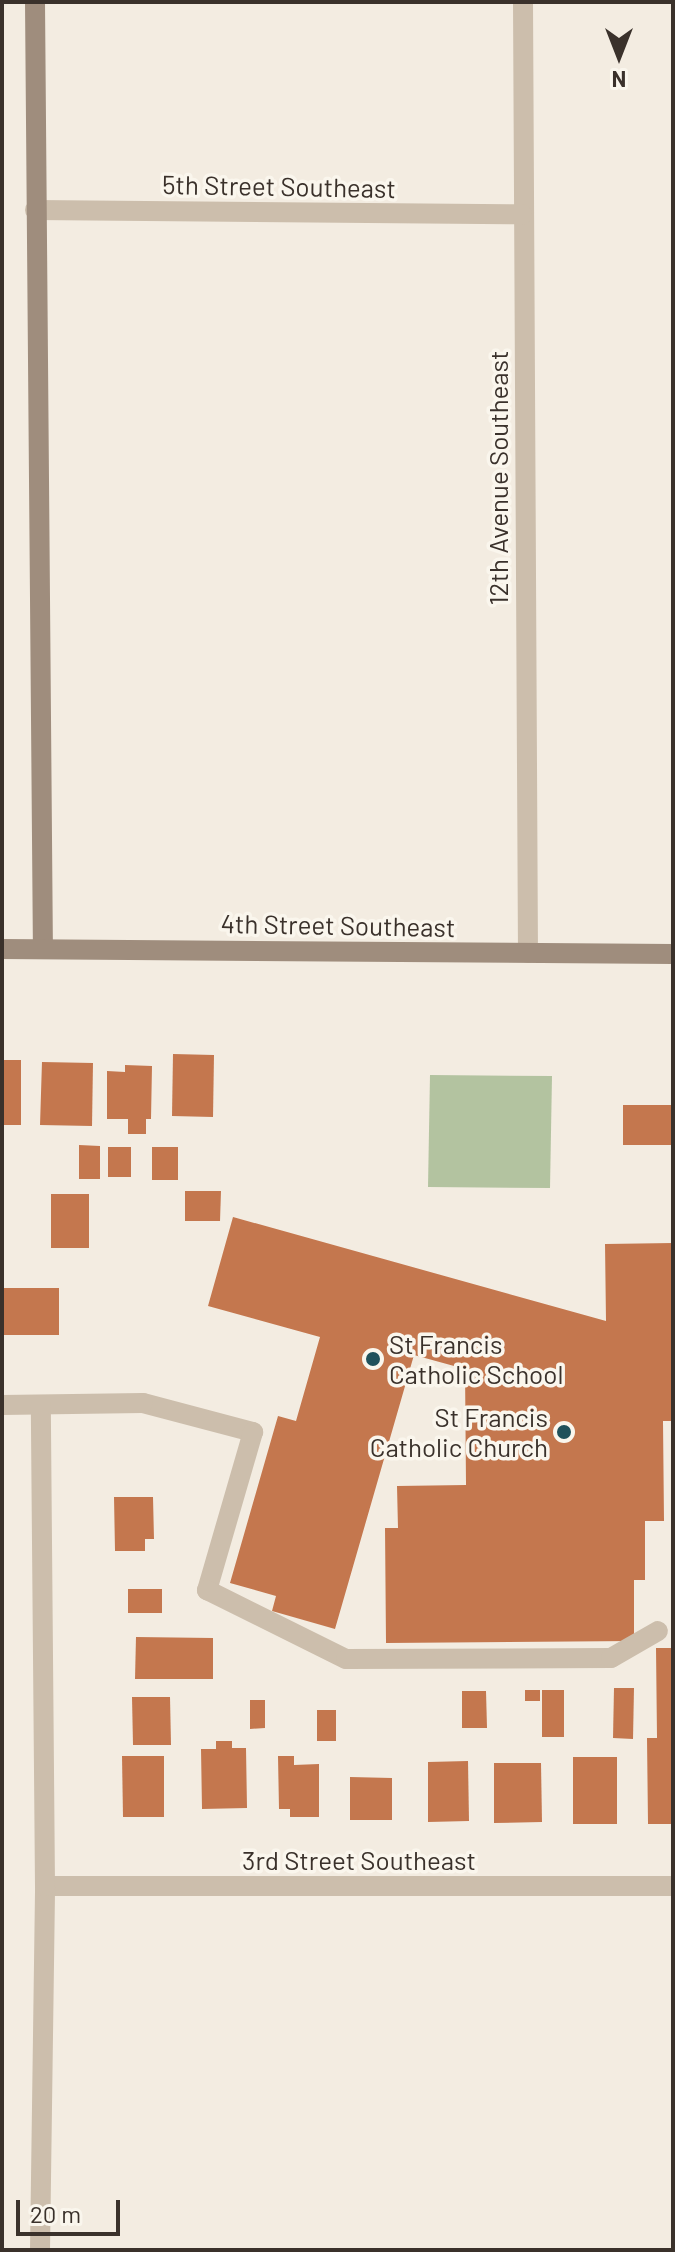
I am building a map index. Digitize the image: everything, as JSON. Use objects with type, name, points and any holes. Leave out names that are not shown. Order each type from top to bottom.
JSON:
[{"type":"main road","points":[[35,2],[43,948]]},
{"type":"main road","name":"4th Street Southeast","points":[[2,949],[673,954]]},
{"type":"street","name":"12th Avenue Southeast","points":[[523,2],[528,953]]},
{"type":"street","name":"5th Street Southeast","points":[[35,210],[522,214]]},
{"type":"street","points":[[2,1405],[143,1403],[253,1432],[207,1590],[346,1659],[611,1658],[658,1631]]},
{"type":"street","points":[[40,2250],[45,1886],[41,1405]]},
{"type":"street","name":"3rd Street Southeast","points":[[45,1886],[673,1886]]},
{"type":"green space","points":[[430,1075],[552,1076],[550,1188],[428,1187]]},
{"type":"building","points":[[173,1054],[214,1055],[213,1117],[172,1116]]},
{"type":"building","points":[[2,1060],[21,1060],[21,1125],[2,1125]]},
{"type":"building","points":[[42,1062],[93,1063],[92,1126],[40,1125]]},
{"type":"building","points":[[125,1065],[152,1066],[151,1119],[146,1119],[146,1134],[128,1134],[128,1119],[107,1119],[107,1071],[125,1072]]},
{"type":"building","points":[[623,1105],[673,1105],[673,1145],[623,1145]]},
{"type":"building","points":[[79,1145],[100,1146],[100,1179],[79,1179]]},
{"type":"building","points":[[108,1147],[131,1147],[131,1177],[108,1177]]},
{"type":"building","points":[[152,1147],[178,1147],[178,1180],[152,1180]]},
{"type":"building","points":[[185,1191],[221,1191],[220,1221],[185,1221]]},
{"type":"building","points":[[51,1194],[89,1194],[89,1248],[51,1248]]},
{"type":"building","name":"St Francis Catholic Church","points":[[233,1217],[606,1321],[605,1244],[673,1243],[673,1421],[663,1421],[664,1521],[645,1521],[645,1580],[634,1580],[634,1641],[386,1643],[385,1528],[398,1528],[397,1486],[466,1485],[465,1369],[414,1355],[335,1629],[272,1611],[276,1596],[230,1583],[278,1416],[296,1421],[320,1337],[208,1306]]},
{"type":"building","points":[[2,1288],[59,1288],[59,1335],[2,1335]]},
{"type":"building","points":[[114,1497],[153,1497],[154,1539],[145,1539],[145,1551],[115,1551]]},
{"type":"building","points":[[128,1589],[162,1589],[162,1613],[128,1613]]},
{"type":"building","points":[[136,1637],[213,1638],[213,1679],[135,1679]]},
{"type":"building","points":[[656,1648],[673,1648],[673,1824],[648,1824],[647,1738],[657,1738]]},
{"type":"building","points":[[614,1688],[634,1688],[633,1739],[613,1738]]},
{"type":"building","points":[[525,1690],[540,1690],[540,1701],[525,1701]]},
{"type":"building","points":[[542,1690],[564,1690],[564,1737],[542,1737]]},
{"type":"building","points":[[462,1691],[486,1691],[487,1728],[462,1728]]},
{"type":"building","points":[[132,1697],[170,1697],[171,1745],[133,1745]]},
{"type":"building","points":[[250,1700],[265,1700],[265,1728],[250,1729]]},
{"type":"building","points":[[317,1710],[336,1710],[336,1741],[317,1741]]},
{"type":"building","points":[[216,1741],[232,1741],[232,1748],[246,1748],[247,1808],[202,1809],[201,1749],[216,1749]]},
{"type":"building","points":[[122,1756],[164,1756],[164,1817],[123,1817]]},
{"type":"building","points":[[278,1756],[294,1756],[294,1765],[319,1764],[319,1817],[290,1817],[290,1809],[279,1809]]},
{"type":"building","points":[[573,1757],[617,1757],[617,1824],[573,1824]]},
{"type":"building","points":[[468,1761],[469,1821],[428,1822],[428,1762]]},
{"type":"building","points":[[494,1763],[541,1763],[542,1822],[494,1823]]},
{"type":"building","points":[[350,1777],[392,1778],[392,1820],[350,1820]]},
{"type":"place","name":"St Francis Catholic School","points":[[373,1359]]},
{"type":"place","name":"St Francis Catholic Church","points":[[564,1432]]}]
